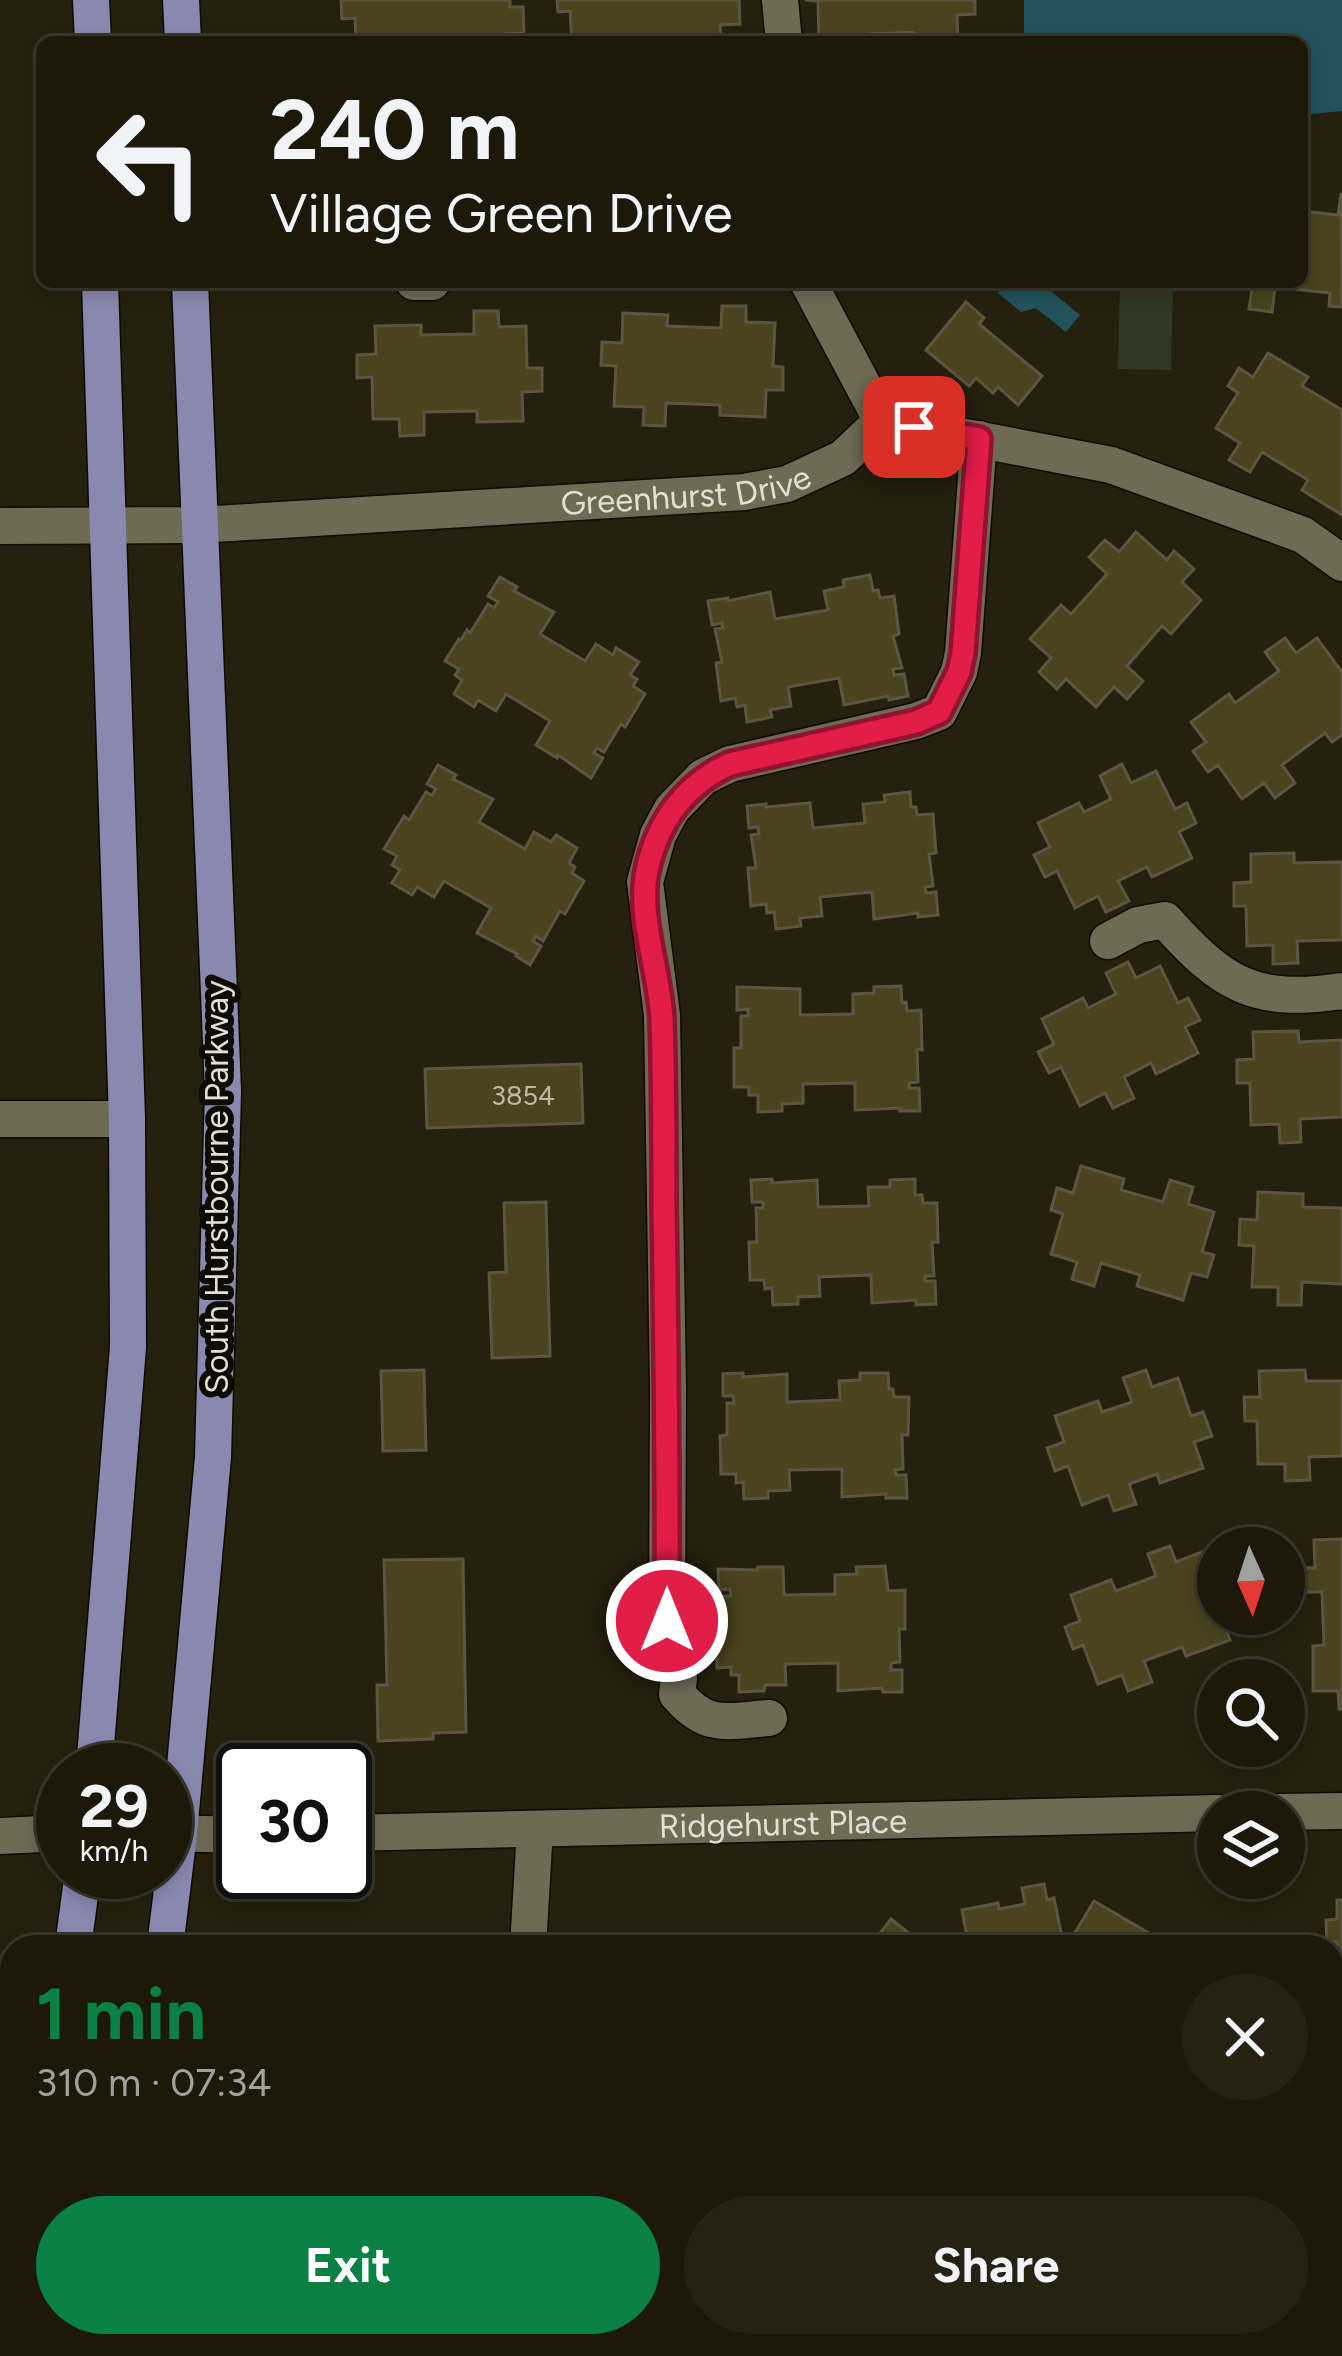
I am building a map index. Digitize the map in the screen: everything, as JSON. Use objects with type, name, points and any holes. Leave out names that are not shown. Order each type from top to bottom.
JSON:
[{"type":"main road","points":[[92,0],[93,36]]},
{"type":"main road","points":[[181,0],[183,36]]},
{"type":"main road","points":[[96,1743],[128,1346],[127,1118],[100,288]]},
{"type":"main road","name":"South Hurstbourne Parkway","points":[[182,1743],[213,1457],[223,1091],[190,288]]},
{"type":"main road","points":[[75,1935],[79,1899]]},
{"type":"main road","name":"South Hurstbourne Parkway","points":[[167,1935],[169,1899]]},
{"type":"street","points":[[780,0],[783,36]]},
{"type":"street","points":[[811,288],[882,421],[1112,465],[1303,535],[1342,563]]},
{"type":"street","name":"Greenhurst Drive","points":[[0,526],[198,525],[744,492],[788,484],[843,458],[882,421]]},
{"type":"street","points":[[769,1718],[715,1722],[692,1712],[677,1694],[679,1678],[667,1621],[662,1015],[645,882],[658,835],[672,809],[703,777],[730,764],[916,722],[939,712],[963,653],[979,439]]},
{"type":"street","points":[[1108,941],[1138,925],[1166,920],[1196,954],[1260,993],[1303,997],[1342,991]]},
{"type":"street","points":[[0,1119],[127,1118]]},
{"type":"street","points":[[1305,1811],[1342,1810]]},
{"type":"street","name":"Ridgehurst Place","points":[[372,1832],[1197,1813]]},
{"type":"street","points":[[528,1935],[535,1828]]},
{"type":"street","points":[[0,1836],[36,1834]]},
{"type":"green space","points":[[1120,288],[1173,288],[1171,370],[1118,369]]},
{"type":"water","points":[[1024,0],[1342,0],[1342,111],[1308,114],[1308,36],[1024,36]]},
{"type":"water","points":[[1002,288],[1047,288],[1080,315],[1066,332],[1036,308],[1021,312],[998,293]]},
{"type":"building","points":[[341,0],[510,0],[510,7],[523,7],[524,33],[356,36],[355,18],[342,19]]},
{"type":"building","points":[[557,0],[739,0],[740,24],[720,25],[721,36],[572,36],[570,11],[558,12]]},
{"type":"building","points":[[805,0],[975,0],[975,14],[957,15],[958,36],[913,36],[913,32],[819,36],[818,1]]},
{"type":"building","points":[[1341,193],[1342,307],[1329,306],[1330,293],[1284,288],[1308,288],[1308,212],[1338,215]]},
{"type":"building","points":[[1238,288],[1275,288],[1272,312],[1249,309],[1252,289]]},
{"type":"building","points":[[966,302],[984,318],[979,324],[1042,376],[1018,405],[998,387],[993,393],[976,378],[969,386],[926,350]]},
{"type":"building","points":[[722,306],[746,306],[746,322],[775,323],[773,366],[783,367],[783,390],[766,390],[765,417],[720,415],[720,405],[666,403],[665,426],[643,425],[644,407],[614,406],[616,366],[601,365],[602,342],[622,343],[623,313],[668,315],[667,326],[721,328]]},
{"type":"building","points":[[474,311],[498,311],[499,327],[526,326],[527,368],[542,368],[542,391],[522,392],[523,421],[477,422],[477,411],[424,412],[424,435],[400,436],[399,419],[373,419],[372,377],[357,378],[357,355],[376,354],[375,326],[421,325],[421,335],[474,334]]},
{"type":"building","points":[[1268,353],[1308,377],[1302,386],[1342,410],[1342,515],[1302,490],[1308,480],[1262,452],[1250,472],[1229,460],[1240,443],[1216,428],[1238,393],[1228,386],[1239,368],[1253,377]]},
{"type":"building","points":[[1136,532],[1167,560],[1174,551],[1194,569],[1182,582],[1201,600],[1171,634],[1162,626],[1127,666],[1143,681],[1127,699],[1114,687],[1096,707],[1066,679],[1057,689],[1039,672],[1051,658],[1030,639],[1061,605],[1071,614],[1107,574],[1089,557],[1105,540],[1119,552]]},
{"type":"building","points":[[870,575],[873,591],[878,590],[880,598],[894,596],[899,634],[893,636],[902,668],[893,669],[894,675],[904,674],[908,696],[844,705],[839,678],[788,687],[791,706],[770,710],[772,717],[747,722],[745,705],[737,707],[735,698],[721,701],[716,663],[722,662],[715,629],[723,628],[722,623],[712,625],[708,601],[770,592],[775,619],[828,610],[824,591],[844,587],[843,580]]},
{"type":"building","points":[[500,577],[517,587],[514,591],[554,612],[540,634],[585,661],[596,644],[613,655],[616,648],[639,662],[630,675],[637,679],[633,686],[645,694],[604,752],[597,748],[594,753],[603,758],[591,778],[536,745],[550,721],[506,694],[496,711],[478,700],[474,707],[454,694],[462,680],[455,675],[459,669],[445,661],[488,604],[494,608],[498,602],[488,596]]},
{"type":"building","points":[[1285,638],[1296,653],[1317,638],[1342,672],[1342,735],[1332,742],[1325,733],[1282,765],[1295,783],[1275,798],[1264,783],[1242,799],[1218,765],[1208,772],[1193,751],[1206,742],[1191,722],[1229,694],[1235,703],[1279,671],[1265,652]]},
{"type":"building","points":[[1122,764],[1131,783],[1156,771],[1175,809],[1187,803],[1196,823],[1179,832],[1192,858],[1152,877],[1147,867],[1118,881],[1129,901],[1106,912],[1098,896],[1075,908],[1057,871],[1045,877],[1034,855],[1050,847],[1038,823],[1079,803],[1084,812],[1111,799],[1100,776]]},
{"type":"building","points":[[438,765],[456,775],[453,779],[493,799],[479,822],[525,849],[534,832],[551,842],[556,835],[577,848],[569,863],[575,867],[572,873],[584,881],[543,941],[536,936],[533,941],[541,946],[530,965],[477,933],[491,908],[444,881],[434,897],[417,887],[412,895],[392,883],[400,870],[392,865],[397,856],[384,849],[404,816],[409,820],[426,792],[432,795],[436,789],[427,784]]},
{"type":"building","points":[[910,792],[917,815],[933,814],[936,853],[929,854],[933,886],[925,887],[926,893],[936,892],[938,915],[874,919],[872,892],[820,897],[822,916],[800,918],[801,926],[776,929],[774,912],[767,913],[766,904],[751,906],[748,868],[756,868],[751,835],[759,834],[758,827],[749,828],[747,806],[810,803],[813,828],[865,823],[863,804]]},
{"type":"building","points":[[1294,853],[1294,863],[1342,862],[1342,940],[1297,941],[1298,963],[1273,964],[1273,945],[1247,946],[1246,906],[1234,906],[1234,883],[1251,882],[1251,854]]},
{"type":"building","points":[[1128,962],[1136,978],[1160,966],[1178,1003],[1188,998],[1200,1020],[1185,1027],[1198,1053],[1156,1074],[1151,1063],[1124,1077],[1134,1098],[1113,1108],[1105,1093],[1080,1106],[1061,1067],[1049,1073],[1038,1052],[1054,1044],[1042,1019],[1083,998],[1088,1008],[1116,994],[1106,973]]},
{"type":"building","points":[[901,986],[907,1011],[921,1010],[918,1082],[909,1083],[909,1088],[919,1088],[920,1111],[855,1110],[855,1083],[803,1084],[803,1103],[782,1104],[782,1111],[758,1112],[758,1095],[749,1095],[749,1087],[734,1087],[734,1048],[741,1048],[741,1016],[748,1016],[748,1009],[737,1010],[737,987],[800,989],[800,1015],[853,1014],[853,994]]},
{"type":"building","points":[[1298,1031],[1299,1042],[1342,1040],[1342,1117],[1300,1119],[1301,1142],[1280,1143],[1279,1124],[1251,1125],[1250,1083],[1237,1083],[1237,1060],[1254,1059],[1253,1032]]},
{"type":"building","points":[[581,1064],[583,1123],[427,1128],[425,1069]]},
{"type":"building","points":[[1081,1166],[1124,1179],[1121,1190],[1163,1202],[1170,1180],[1193,1187],[1188,1204],[1214,1212],[1202,1252],[1214,1255],[1207,1277],[1191,1273],[1183,1300],[1137,1286],[1140,1275],[1101,1263],[1094,1286],[1072,1279],[1077,1262],[1051,1254],[1063,1214],[1051,1210],[1057,1188],[1073,1193]]},
{"type":"building","points":[[772,1179],[772,1183],[817,1180],[818,1207],[869,1206],[868,1187],[890,1187],[890,1180],[915,1179],[915,1195],[922,1195],[923,1203],[937,1203],[934,1276],[925,1276],[925,1281],[935,1281],[936,1304],[916,1305],[916,1300],[872,1303],[871,1275],[819,1277],[820,1296],[798,1297],[798,1304],[773,1305],[772,1288],[765,1289],[764,1280],[750,1280],[749,1242],[757,1242],[756,1208],[763,1208],[763,1202],[752,1202],[751,1180]]},
{"type":"building","points":[[1258,1192],[1303,1194],[1303,1207],[1342,1208],[1342,1284],[1302,1282],[1301,1305],[1278,1305],[1278,1287],[1252,1287],[1254,1246],[1239,1245],[1240,1219],[1257,1220]]},
{"type":"building","points":[[546,1202],[550,1356],[492,1358],[489,1273],[506,1272],[504,1203]]},
{"type":"building","points":[[424,1370],[426,1450],[383,1451],[381,1371]]},
{"type":"building","points":[[1146,1370],[1152,1387],[1178,1378],[1191,1416],[1203,1412],[1212,1436],[1194,1442],[1203,1468],[1160,1483],[1157,1474],[1129,1484],[1136,1504],[1114,1511],[1108,1495],[1082,1505],[1068,1466],[1055,1471],[1047,1448],[1064,1442],[1055,1416],[1098,1401],[1102,1412],[1132,1402],[1123,1378]]},
{"type":"building","points":[[1305,1370],[1306,1381],[1342,1381],[1342,1456],[1309,1457],[1310,1480],[1285,1481],[1285,1464],[1258,1464],[1257,1421],[1245,1421],[1244,1397],[1260,1397],[1259,1371]]},
{"type":"building","points":[[743,1373],[743,1377],[787,1374],[787,1402],[840,1400],[839,1381],[860,1380],[860,1373],[888,1373],[894,1397],[909,1397],[908,1435],[902,1435],[903,1469],[895,1470],[896,1475],[906,1475],[907,1498],[886,1498],[886,1494],[842,1497],[842,1469],[789,1470],[790,1490],[768,1491],[768,1498],[744,1499],[743,1482],[736,1483],[736,1474],[721,1474],[720,1436],[727,1435],[727,1403],[734,1403],[733,1396],[723,1396],[723,1374]]},
{"type":"building","points":[[1342,1539],[1342,1709],[1338,1691],[1313,1691],[1313,1646],[1324,1645],[1322,1592],[1305,1592],[1305,1568],[1315,1568],[1314,1540]]},
{"type":"building","points":[[1170,1546],[1176,1562],[1197,1554],[1197,1635],[1228,1635],[1230,1640],[1186,1656],[1182,1647],[1144,1661],[1152,1682],[1128,1691],[1122,1675],[1098,1684],[1083,1645],[1073,1649],[1065,1627],[1080,1621],[1071,1595],[1111,1580],[1116,1591],[1156,1576],[1148,1554]]},
{"type":"building","points":[[463,1559],[466,1732],[433,1733],[433,1739],[378,1741],[377,1685],[387,1685],[384,1560]]},
{"type":"building","points":[[885,1566],[888,1591],[905,1590],[900,1662],[891,1663],[891,1670],[902,1670],[902,1692],[883,1692],[882,1688],[838,1691],[838,1663],[785,1664],[786,1685],[739,1692],[739,1675],[731,1675],[731,1667],[717,1668],[716,1629],[723,1629],[722,1596],[731,1596],[730,1589],[719,1590],[718,1569],[783,1567],[784,1595],[835,1594],[835,1575],[857,1574],[856,1567]]},
{"type":"building","points":[[1044,1884],[1047,1900],[1054,1898],[1061,1935],[967,1935],[962,1910],[1025,1904],[1022,1888]]},
{"type":"building","points":[[1337,1900],[1342,1900],[1342,1935],[1327,1935],[1326,1920],[1337,1919]]},
{"type":"building","points":[[1094,1901],[1152,1935],[1074,1935]]},
{"type":"building","points":[[891,1919],[911,1935],[878,1935]]},
{"type":"route","points":[[667,1621],[662,1015],[647,912],[649,862],[672,809],[703,777],[730,764],[916,722],[939,712],[963,653],[979,439],[914,427]]}]
